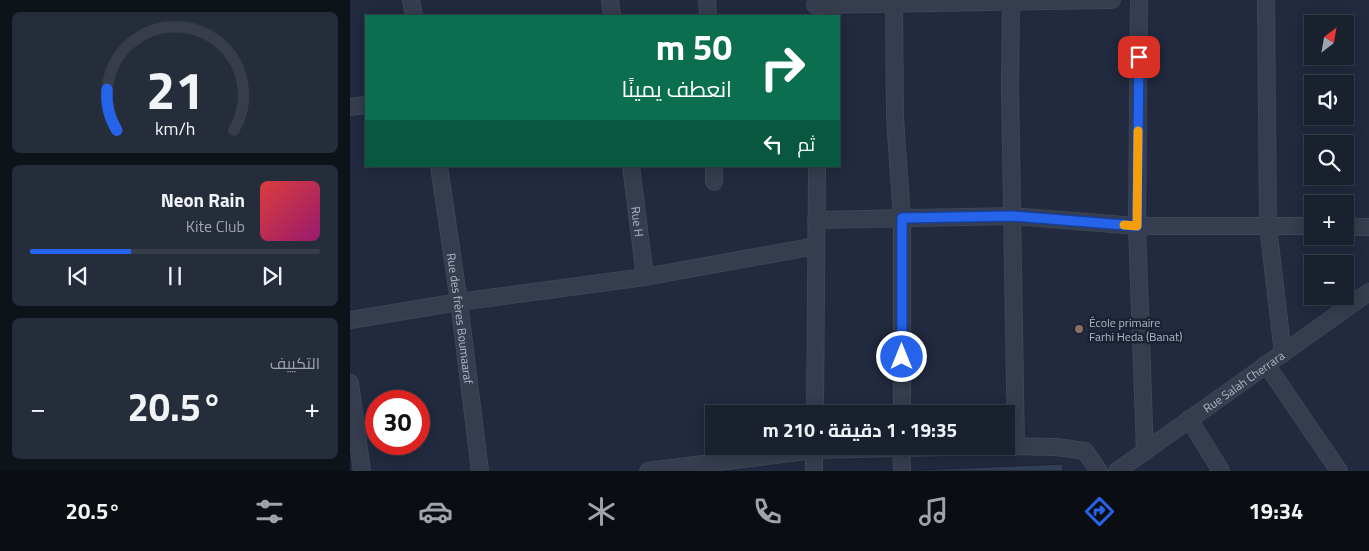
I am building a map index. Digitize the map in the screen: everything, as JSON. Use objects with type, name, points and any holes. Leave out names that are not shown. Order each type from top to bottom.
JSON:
[{"type":"street","points":[[411,0],[414,15]]},
{"type":"street","points":[[610,0],[612,15]]},
{"type":"street","points":[[707,0],[708,15]]},
{"type":"street","points":[[815,7],[894,1],[1112,0]]},
{"type":"street","points":[[1139,0],[1137,226],[1145,452]]},
{"type":"street","points":[[1266,0],[1268,226],[1283,354]]},
{"type":"street","points":[[894,1],[896,118],[902,218],[902,405]]},
{"type":"street","points":[[1011,1],[1010,88],[1013,216],[1011,405]]},
{"type":"street","points":[[350,108],[365,105]]},
{"type":"street","name":"Rue des frères Boumaaraf","points":[[439,167],[459,302],[480,471]]},
{"type":"street","name":"Rue H","points":[[631,167],[645,277]]},
{"type":"street","points":[[814,405],[817,167]]},
{"type":"street","points":[[816,220],[1013,216],[1137,226],[1304,226]]},
{"type":"street","points":[[1354,227],[1369,227]]},
{"type":"street","points":[[350,320],[459,302],[645,277],[816,246]]},
{"type":"street","name":"Rue Salah Cherrara","points":[[1117,471],[1369,292]]},
{"type":"street","points":[[1266,364],[1339,471]]},
{"type":"street","points":[[350,383],[362,471]]},
{"type":"street","points":[[1188,419],[1221,471]]},
{"type":"street","points":[[1015,446],[1057,446],[1085,451],[1099,471]]},
{"type":"street","points":[[648,471],[763,455]]},
{"type":"street","points":[[814,455],[814,471]]},
{"type":"street","points":[[901,455],[902,471]]},
{"type":"building","points":[[1063,464],[1063,471],[918,471],[918,470]]},
{"type":"slow traffic","points":[[1124,225],[1137,226],[1138,131]]},
{"type":"place","name":"École primaire Farhi Heda (Banat)","points":[[1079,329]]},
{"type":"route","points":[[902,357],[902,218],[1013,216],[1137,226],[1139,57]]}]
